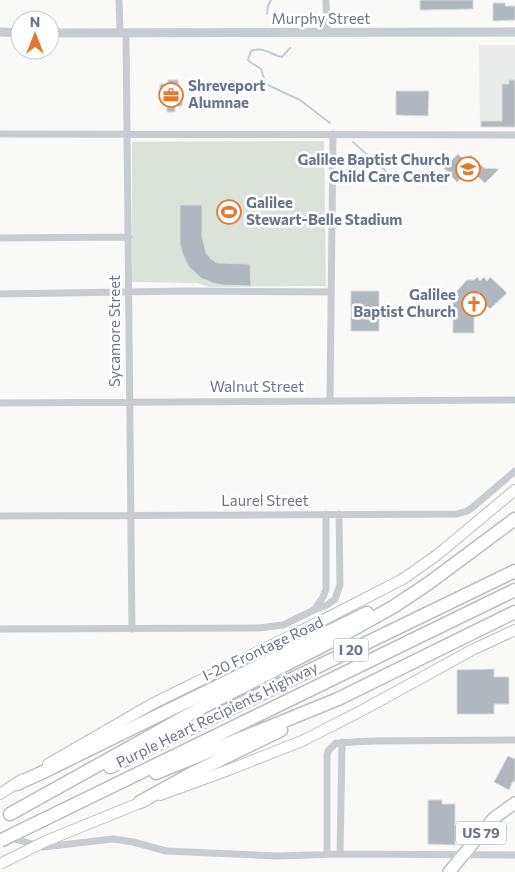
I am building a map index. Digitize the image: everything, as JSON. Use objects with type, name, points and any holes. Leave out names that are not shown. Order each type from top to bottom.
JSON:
[{"type":"highway","points":[[5,817],[199,708],[332,641],[393,607],[429,583],[515,519]]},
{"type":"highway","points":[[17,784],[381,606],[454,563]]},
{"type":"highway","name":"Purple Heart Recipients Highway","points":[[5,817],[515,571]]},
{"type":"highway","name":"Purple Heart Recipients Highway","points":[[0,841],[515,590]]},
{"type":"highway","points":[[140,802],[189,775],[294,724],[338,699],[515,612]]},
{"type":"highway","points":[[61,811],[338,699]]},
{"type":"main road","name":"I-20 Frontage Road","points":[[0,794],[28,775],[152,704],[347,609],[403,579],[437,555],[515,490]]},
{"type":"main road","points":[[0,864],[21,852],[140,802],[223,773],[302,741],[472,650],[515,630]]},
{"type":"main road","name":"US 79","points":[[450,870],[494,818],[515,803]]},
{"type":"street","name":"Sycamore Street","points":[[119,0],[123,33],[128,134],[129,515],[132,629]]},
{"type":"street","points":[[326,0],[326,33]]},
{"type":"street","name":"Murphy Street","points":[[60,33],[515,32]]},
{"type":"street","points":[[0,134],[515,135]]},
{"type":"street","points":[[330,400],[333,134]]},
{"type":"street","points":[[0,238],[129,237]]},
{"type":"street","points":[[0,294],[331,292]]},
{"type":"street","name":"Walnut Street","points":[[0,403],[515,400]]},
{"type":"street","name":"Laurel Street","points":[[0,516],[461,513],[473,507],[515,471]]},
{"type":"street","points":[[314,610],[326,589],[326,514]]},
{"type":"street","points":[[0,629],[276,627],[283,625],[328,605],[335,599],[339,590],[339,514]]},
{"type":"street","points":[[328,854],[327,756],[332,746],[342,742],[515,740]]},
{"type":"street","points":[[340,854],[342,742]]},
{"type":"street","points":[[0,835],[43,847],[113,839],[174,852],[284,856],[328,854],[515,855]]},
{"type":"shaded area","points":[[479,45],[515,45],[515,127],[480,127]]},
{"type":"shaded area","name":"Galilee Stewart-Belle Stadium","points":[[324,141],[326,286],[210,287],[197,283],[132,282],[132,142]]},
{"type":"building","points":[[420,0],[473,0],[473,9],[420,10]]},
{"type":"building","points":[[493,3],[505,3],[505,6],[515,6],[515,20],[493,21]]},
{"type":"building","name":"Shreveport Alumnae","points":[[168,80],[178,80],[179,97],[182,97],[182,106],[175,106],[175,112],[167,112],[166,93],[160,93],[160,84],[168,84]]},
{"type":"building","points":[[509,80],[515,80],[515,127],[481,127],[481,121],[502,121],[502,84],[509,84]]},
{"type":"building","points":[[396,91],[429,91],[428,116],[396,115]]},
{"type":"building","name":"Galilee Baptist Church Child Care Center","points":[[458,154],[465,161],[471,155],[484,168],[499,169],[485,183],[477,176],[471,182],[464,176],[457,182],[444,168]]},
{"type":"building","points":[[180,205],[202,205],[202,236],[206,253],[217,263],[250,264],[251,286],[213,283],[201,278],[189,267],[180,244]]},
{"type":"building","name":"Galilee Baptist Church","points":[[477,277],[480,281],[484,277],[487,281],[490,277],[507,293],[490,309],[487,306],[484,309],[480,306],[474,311],[474,333],[453,333],[453,303],[459,297],[455,293],[467,280],[474,280]]},
{"type":"building","points":[[351,291],[379,291],[379,331],[351,331]]},
{"type":"building","points":[[494,669],[494,677],[509,677],[509,704],[494,704],[494,714],[457,714],[457,670]]},
{"type":"building","points":[[508,756],[515,759],[515,782],[513,781],[509,790],[494,782]]},
{"type":"building","points":[[428,800],[442,800],[442,804],[455,804],[455,845],[428,844]]},
{"type":"waterway","points":[[267,14],[271,0]]},
{"type":"waterway","points":[[290,48],[282,57],[263,50],[251,51],[248,60],[261,69],[268,85],[300,100],[330,123]]},
{"type":"waterway","points":[[353,142],[396,180]]},
{"type":"place","name":"Shreveport Alumnae","points":[[171,95]]},
{"type":"place","name":"Galilee Baptist Church Child Care Center","points":[[468,169]]},
{"type":"place","name":"Galilee Stewart-Belle Stadium","points":[[229,212]]},
{"type":"place","name":"Galilee Baptist Church","points":[[474,304]]}]
